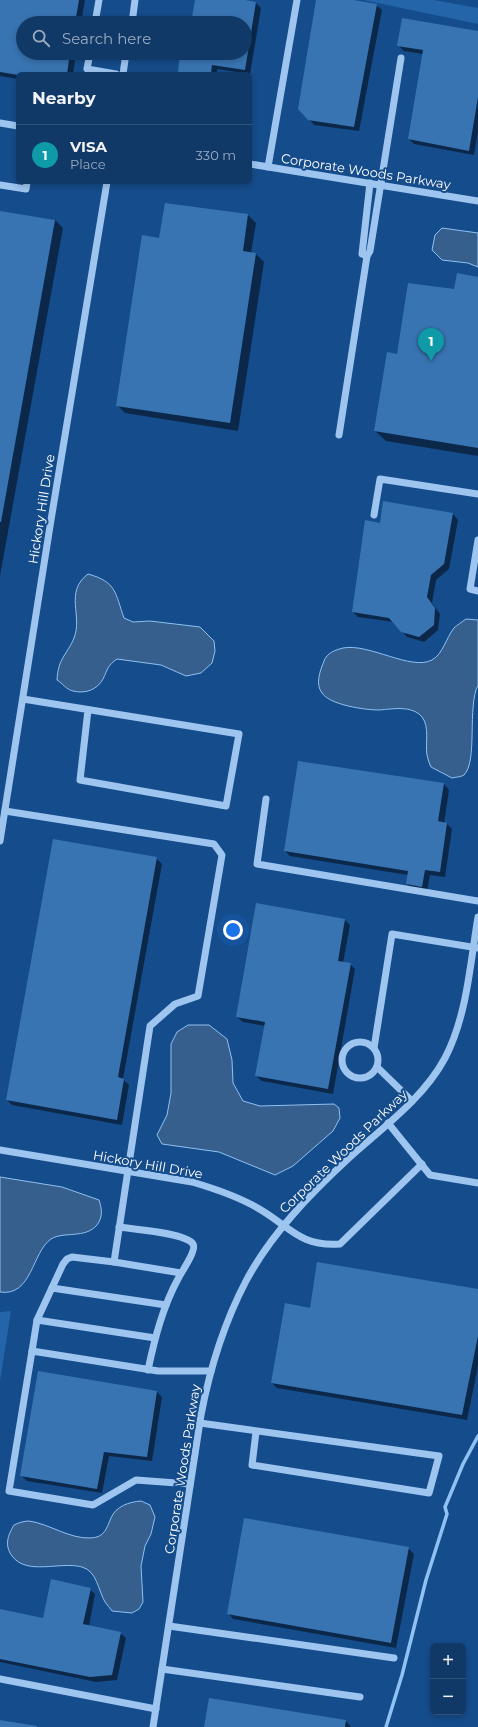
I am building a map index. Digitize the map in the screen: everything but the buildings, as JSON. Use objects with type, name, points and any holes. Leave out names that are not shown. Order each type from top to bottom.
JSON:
[{"type":"street","points":[[96,16],[99,0]]},
{"type":"street","points":[[133,16],[135,0]]},
{"type":"street","points":[[268,167],[297,0]]},
{"type":"street","points":[[339,435],[367,256],[370,251],[401,58]]},
{"type":"street","points":[[89,60],[87,69],[104,72]]},
{"type":"street","points":[[123,72],[125,60]]},
{"type":"street","points":[[0,123],[16,126]]},
{"type":"street","name":"Corporate Woods Parkway","points":[[252,164],[478,201]]},
{"type":"street","points":[[0,185],[26,189],[27,184]]},
{"type":"street","name":"Hickory Hill Drive","points":[[0,841],[107,184]]},
{"type":"street","points":[[367,256],[362,254],[370,184]]},
{"type":"street","points":[[374,515],[380,479],[478,494]]},
{"type":"street","points":[[478,540],[470,589],[478,591]]},
{"type":"street","points":[[23,699],[239,734],[226,806],[80,780],[88,710]]},
{"type":"street","points":[[266,799],[257,864],[478,901]]},
{"type":"street","points":[[5,810],[214,844],[222,854],[198,996],[175,1004],[150,1026],[114,1262]]},
{"type":"street","name":"Corporate Woods Parkway","points":[[154,1727],[200,1423],[217,1348],[247,1280],[283,1226],[306,1201],[412,1101],[438,1070],[454,1036],[463,1008],[476,948],[478,917]]},
{"type":"street","points":[[374,1048],[363,1042],[351,1044],[344,1054],[343,1066],[351,1075],[363,1077],[373,1072],[377,1066],[378,1057],[374,1048],[392,934],[476,948]]},
{"type":"street","points":[[377,1066],[412,1101]]},
{"type":"street","points":[[388,1123],[430,1175],[478,1183]]},
{"type":"street","name":"Hickory Hill Drive","points":[[0,1150],[192,1182],[213,1189],[261,1210],[304,1240],[326,1245],[340,1244],[422,1164]]},
{"type":"street","points":[[119,1227],[169,1234],[186,1239],[192,1243],[194,1247],[166,1305],[155,1338],[148,1370]]},
{"type":"street","points":[[182,1273],[72,1257],[67,1259],[62,1264],[37,1320],[9,1492],[93,1505],[136,1480],[190,1484]]},
{"type":"street","points":[[52,1288],[166,1305]]},
{"type":"street","points":[[37,1320],[155,1338]]},
{"type":"street","points":[[32,1351],[148,1370],[211,1371]]},
{"type":"street","points":[[200,1423],[256,1432],[439,1456],[428,1493],[252,1465],[256,1432]]},
{"type":"street","points":[[169,1626],[394,1658]]},
{"type":"street","points":[[162,1669],[360,1697]]},
{"type":"street","points":[[0,1679],[156,1708]]},
{"type":"shaded area","points":[[363,0],[434,0],[478,8],[478,24]]},
{"type":"shaded area","points":[[442,228],[478,233],[478,267],[468,263],[442,260],[432,250],[435,235]]},
{"type":"shaded area","points":[[88,574],[98,577],[110,585],[114,590],[124,618],[133,622],[150,621],[200,627],[214,641],[215,651],[212,663],[201,673],[186,676],[161,665],[117,659],[109,666],[103,679],[94,688],[77,692],[67,688],[57,680],[59,667],[74,638],[76,630],[77,621],[75,596],[77,588]]},
{"type":"shaded area","points":[[466,619],[478,620],[478,685],[473,706],[471,758],[468,768],[463,776],[452,778],[431,767],[427,755],[426,726],[422,717],[418,713],[408,709],[373,710],[348,706],[332,701],[322,693],[320,689],[319,677],[322,665],[325,658],[334,651],[343,648],[365,649],[401,660],[413,662],[432,660],[442,650],[454,628]]},
{"type":"shaded area","points":[[188,1025],[209,1025],[227,1039],[232,1060],[233,1083],[243,1101],[260,1106],[334,1104],[339,1108],[340,1118],[333,1131],[293,1166],[275,1175],[219,1152],[162,1144],[157,1135],[167,1115],[171,1093],[171,1044],[177,1032]]},
{"type":"shaded area","points":[[0,1177],[62,1187],[99,1200],[101,1210],[99,1222],[87,1232],[62,1235],[51,1239],[40,1253],[25,1281],[19,1288],[11,1292],[0,1292]]},
{"type":"shaded area","points":[[11,1311],[0,1381],[0,1312]]},
{"type":"shaded area","points":[[141,1501],[150,1505],[155,1517],[151,1534],[145,1546],[141,1566],[143,1602],[139,1609],[132,1613],[112,1611],[105,1602],[94,1577],[87,1569],[73,1566],[35,1567],[26,1565],[18,1562],[12,1556],[8,1548],[9,1536],[14,1525],[29,1521],[67,1534],[83,1538],[91,1538],[99,1536],[104,1532],[116,1510],[123,1505]]},
{"type":"waterway","points":[[386,1727],[402,1675],[426,1580],[447,1514],[445,1507],[463,1464],[478,1436]]},
{"type":"place","name":"VISA","points":[[431,361]]}]
